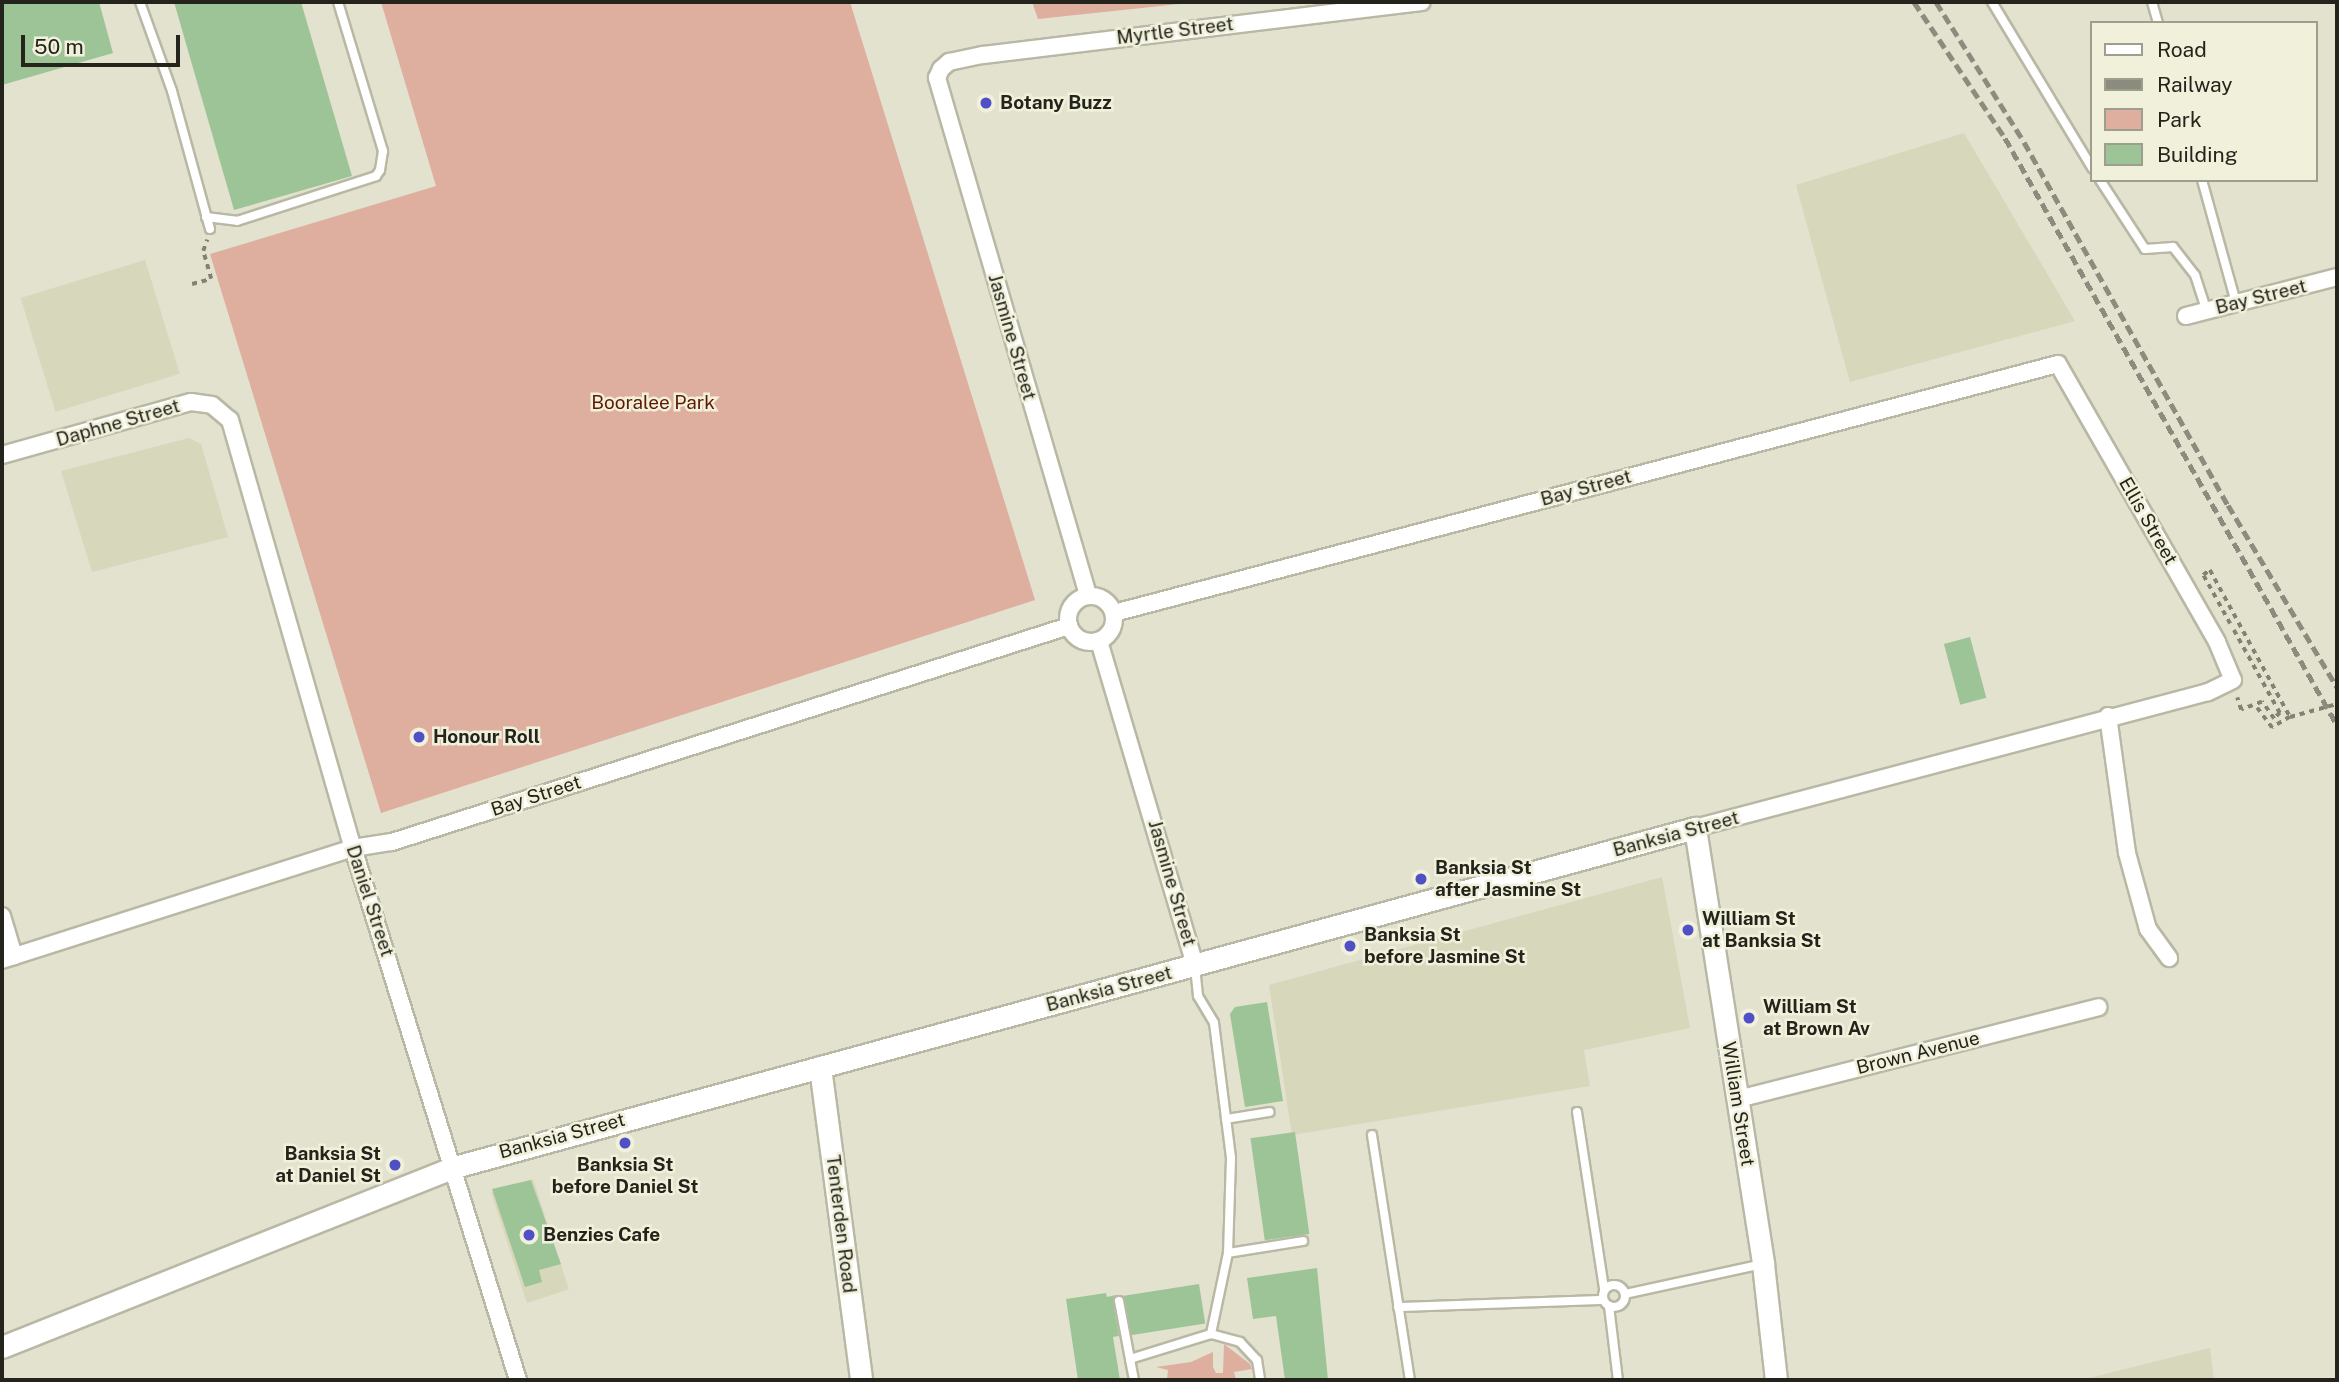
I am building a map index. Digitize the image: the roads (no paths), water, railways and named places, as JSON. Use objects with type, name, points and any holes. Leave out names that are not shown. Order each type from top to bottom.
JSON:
[{"type":"street","name":"Myrtle Street","points":[[937,78],[949,62],[983,55],[1422,2]]},
{"type":"street","name":"Jasmine Street","points":[[937,78],[1088,596]]},
{"type":"street","name":"Bay Street","points":[[2186,316],[2337,277]]},
{"type":"street","name":"Bay Street","points":[[1114,613],[2058,364]]},
{"type":"street","name":"Ellis Street","points":[[2058,364],[2217,642],[2233,680]]},
{"type":"street","name":"Daphne Street","points":[[2,456],[191,402],[212,405],[230,420]]},
{"type":"street","name":"Daniel Street","points":[[230,420],[353,848],[519,1380]]},
{"type":"street","points":[[1088,596],[1104,599],[1114,613],[1112,629],[1099,640],[1081,639],[1069,626],[1073,604],[1088,596]]},
{"type":"street","name":"Bay Street","points":[[8,958],[353,848],[392,842],[1069,626]]},
{"type":"street","name":"Jasmine Street","points":[[1099,640],[1195,966]]},
{"type":"street","name":"Banksia Street","points":[[2,1347],[451,1168],[2108,716],[2207,692],[2233,680]]},
{"type":"street","points":[[2108,716],[2127,853],[2148,929],[2169,958]]},
{"type":"street","name":"William Street","points":[[1695,828],[1763,1264],[1776,1380]]},
{"type":"street","points":[[2,916],[8,958]]},
{"type":"street","name":"Brown Avenue","points":[[1738,1099],[2098,1007]]},
{"type":"street","name":"Tenterden Road","points":[[820,1067],[861,1380]]},
{"type":"lane","points":[[140,2],[172,91],[210,229]]},
{"type":"lane","points":[[206,217],[237,221],[376,176],[383,151],[338,2]]},
{"type":"lane","points":[[1992,2],[2090,165]]},
{"type":"lane","points":[[2152,2],[2157,21]]},
{"type":"lane","points":[[2101,182],[2145,249],[2173,247],[2195,275],[2207,311]]},
{"type":"lane","points":[[2203,182],[2236,303]]},
{"type":"lane","points":[[1195,966],[1198,996],[1214,1023],[1231,1158],[1228,1253],[1211,1334]]},
{"type":"lane","points":[[1226,1119],[1269,1112]]},
{"type":"lane","points":[[1577,1112],[1618,1380]]},
{"type":"lane","points":[[1372,1135],[1410,1380]]},
{"type":"lane","points":[[1228,1253],[1303,1241]]},
{"type":"lane","points":[[1398,1307],[1606,1303],[1617,1306],[1625,1294],[1763,1264]]},
{"type":"lane","points":[[1604,1289],[1620,1286],[1625,1294]]},
{"type":"lane","points":[[1119,1301],[1134,1380]]},
{"type":"lane","points":[[1130,1359],[1211,1334],[1240,1342],[1257,1360],[1260,1380]]},
{"type":"railway","points":[[1914,2],[2005,138],[2337,725]]},
{"type":"railway","points":[[1936,2],[2024,142],[2228,505],[2337,687]]},
{"type":"place","name":"Botany Buzz","points":[[986,103]]},
{"type":"place","name":"Honour Roll","points":[[419,737]]},
{"type":"place","name":"Banksia St after Jasmine St","points":[[1421,879]]},
{"type":"place","name":"William St at Banksia St","points":[[1688,930]]},
{"type":"place","name":"Banksia St before Jasmine St","points":[[1350,946]]},
{"type":"place","name":"William St at Brown Av","points":[[1749,1018]]},
{"type":"place","name":"Banksia St before Daniel St","points":[[625,1143]]},
{"type":"place","name":"Banksia St at Daniel St","points":[[395,1165]]},
{"type":"place","name":"Benzies Cafe","points":[[529,1235]]},
{"type":"park label","name":"Booralee Park","points":[[653,403]]}]
